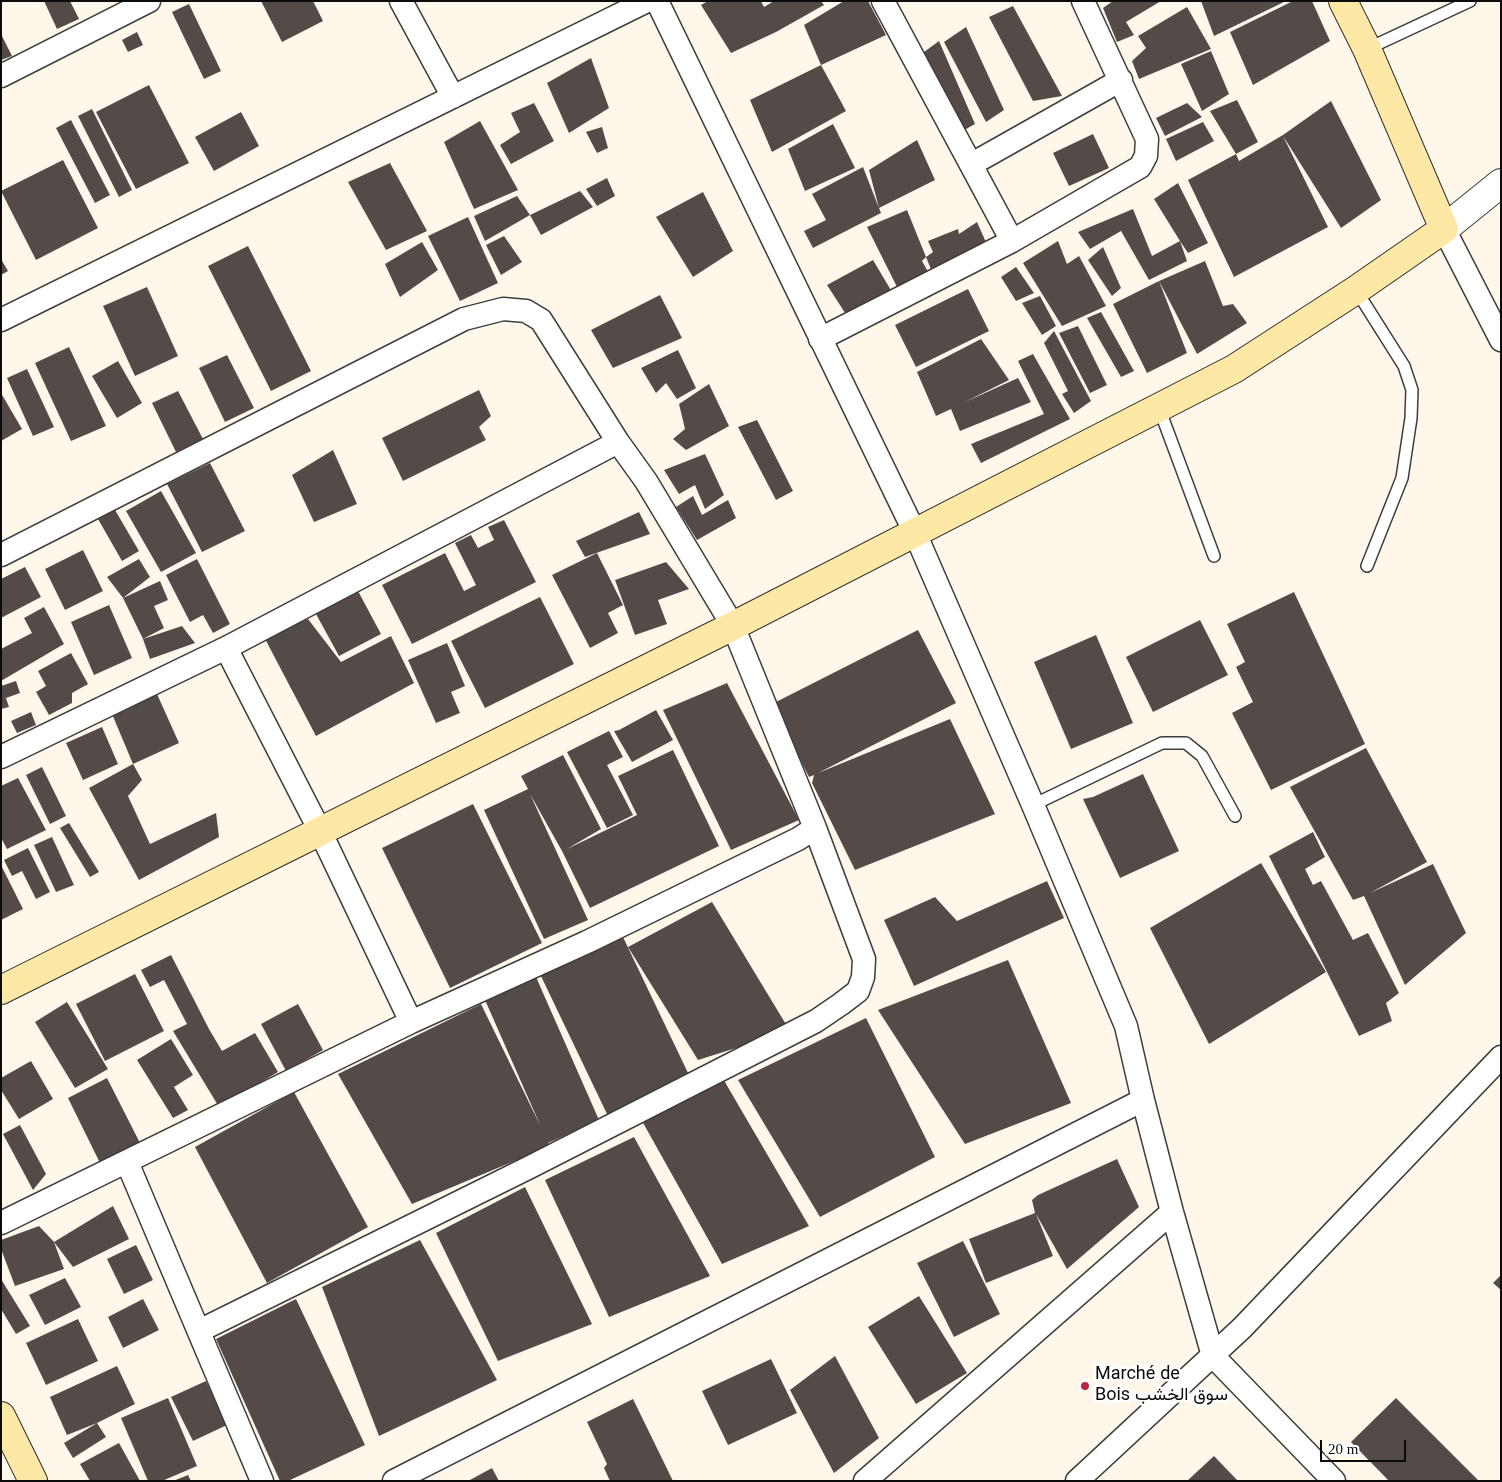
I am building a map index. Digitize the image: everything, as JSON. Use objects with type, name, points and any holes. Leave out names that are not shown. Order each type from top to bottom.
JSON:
[{"type":"main road","points":[[1,990],[733,626],[1234,369],[1356,290],[1444,229],[1367,49],[1343,1]]},
{"type":"main road","points":[[1,1416],[33,1481]]},
{"type":"street","points":[[1,76],[149,1]]},
{"type":"street","points":[[400,1],[453,97]]},
{"type":"street","points":[[1,320],[647,1]]},
{"type":"street","points":[[657,1],[915,533],[1126,1026],[1172,1212],[1213,1356],[1334,1481]]},
{"type":"street","points":[[882,1],[972,164],[1012,241]]},
{"type":"street","points":[[820,339],[1012,241],[1140,167],[1146,156],[1147,139],[1083,1]]},
{"type":"street","points":[[972,164],[1121,80]]},
{"type":"street","points":[[1501,183],[1444,229],[1501,340]]},
{"type":"street","points":[[1,555],[464,319],[503,309],[526,311],[541,320],[618,442],[646,481],[733,626],[816,828],[864,959],[863,977],[858,990],[841,1004],[807,1025],[530,1167],[199,1331]]},
{"type":"street","points":[[1,757],[226,648],[618,442]]},
{"type":"street","points":[[226,648],[320,831],[411,1022]]},
{"type":"street","points":[[1,1223],[411,1022],[587,942],[798,839],[816,828]]},
{"type":"street","points":[[1077,1481],[1213,1356],[1287,1282],[1501,1057]]},
{"type":"street","points":[[394,1481],[1143,1100]]},
{"type":"street","points":[[127,1162],[262,1481]]},
{"type":"street","points":[[866,1481],[1172,1212]]},
{"type":"lane","points":[[1367,49],[1470,1]]},
{"type":"lane","points":[[1356,290],[1404,366],[1412,390],[1411,418],[1402,478],[1367,566]]},
{"type":"lane","points":[[1159,408],[1214,556]]},
{"type":"lane","points":[[1033,805],[1162,743],[1186,743],[1202,756],[1235,816]]},
{"type":"building","points":[[44,1],[70,1],[79,19],[57,29]]},
{"type":"building","points":[[261,1],[313,1],[323,21],[282,42]]},
{"type":"building","points":[[708,1],[761,1],[764,7],[774,1],[821,1],[824,5],[776,32],[731,53],[701,5]]},
{"type":"building","points":[[844,1],[868,1],[886,35],[821,65],[804,25]]},
{"type":"building","points":[[1113,1],[1161,1],[1126,22],[1134,35],[1117,42],[1103,8]]},
{"type":"building","points":[[1201,1],[1286,1],[1214,36]]},
{"type":"building","points":[[1293,1],[1312,1],[1330,41],[1253,85],[1230,32]]},
{"type":"building","points":[[189,4],[221,71],[204,79],[172,12]]},
{"type":"building","points":[[1013,6],[1062,96],[1033,101],[989,17]]},
{"type":"building","points":[[1187,7],[1211,49],[1139,79],[1132,61],[1146,48],[1138,36]]},
{"type":"building","points":[[966,27],[1004,110],[986,122],[944,42]]},
{"type":"building","points":[[137,32],[143,45],[128,52],[122,40]]},
{"type":"building","points":[[1,34],[12,56],[1,60]]},
{"type":"building","points":[[939,41],[975,124],[959,133],[920,55]]},
{"type":"building","points":[[1211,51],[1229,94],[1202,111],[1181,64]]},
{"type":"building","points":[[591,58],[609,108],[569,133],[547,83]]},
{"type":"building","points":[[821,65],[846,111],[772,152],[750,100]]},
{"type":"building","points":[[149,85],[189,163],[136,189],[96,112]]},
{"type":"building","points":[[1237,100],[1258,142],[1236,154],[1210,111]]},
{"type":"building","points":[[1331,101],[1381,200],[1341,228],[1283,136],[1328,227],[1234,277],[1188,180],[1236,154],[1239,161],[1283,135]]},
{"type":"building","points":[[534,103],[554,141],[511,164],[500,145],[520,132],[511,113]]},
{"type":"building","points":[[1187,103],[1202,117],[1165,136],[1156,118]]},
{"type":"building","points":[[92,109],[132,190],[119,197],[78,116]]},
{"type":"building","points":[[241,112],[259,146],[214,171],[195,137]]},
{"type":"building","points":[[71,120],[110,195],[95,203],[56,128]]},
{"type":"building","points":[[480,121],[518,190],[474,209],[444,142]]},
{"type":"building","points":[[1203,122],[1214,141],[1176,161],[1166,139]]},
{"type":"building","points":[[833,124],[855,168],[805,191],[788,149]]},
{"type":"building","points":[[602,127],[608,148],[597,153],[586,132]]},
{"type":"building","points":[[1093,134],[1109,168],[1069,186],[1053,153]]},
{"type":"building","points":[[917,140],[935,180],[879,208],[869,170]]},
{"type":"building","points":[[63,160],[98,228],[36,260],[1,191]]},
{"type":"building","points":[[390,163],[427,231],[386,250],[348,182]]},
{"type":"building","points":[[863,167],[881,213],[813,248],[804,231],[826,220],[812,194]]},
{"type":"building","points":[[607,178],[615,196],[597,206],[586,189]]},
{"type":"building","points":[[1178,183],[1208,243],[1188,253],[1154,199]]},
{"type":"building","points":[[580,191],[593,207],[541,235],[530,215]]},
{"type":"building","points":[[703,192],[733,251],[693,277],[656,217]]},
{"type":"building","points":[[517,196],[530,215],[485,241],[474,216]]},
{"type":"building","points":[[1133,209],[1152,256],[1180,241],[1187,261],[1149,280],[1121,231],[1090,249],[1078,232]]},
{"type":"building","points":[[907,210],[926,257],[922,261],[931,277],[900,293],[867,227]]},
{"type":"building","points":[[468,217],[498,283],[460,301],[428,236]]},
{"type":"building","points":[[977,222],[989,249],[933,274],[926,257],[933,252],[928,241],[958,229],[959,234]]},
{"type":"building","points":[[504,236],[522,262],[501,275],[486,245]]},
{"type":"building","points":[[1058,241],[1067,264],[1079,256],[1106,306],[1062,326],[1023,263]]},
{"type":"building","points":[[422,242],[438,270],[400,297],[385,264]]},
{"type":"building","points":[[248,246],[311,371],[271,391],[208,266]]},
{"type":"building","points":[[1103,247],[1121,288],[1112,296],[1088,260]]},
{"type":"building","points":[[1,259],[8,271],[1,275]]},
{"type":"building","points":[[873,260],[895,297],[849,319],[827,285]]},
{"type":"building","points":[[1205,261],[1223,306],[1233,304],[1247,323],[1197,354],[1159,281]]},
{"type":"building","points":[[1016,267],[1034,293],[1016,301],[1001,277]]},
{"type":"building","points":[[1159,281],[1187,353],[1147,373],[1113,304]]},
{"type":"building","points":[[147,287],[178,356],[135,376],[103,306]]},
{"type":"building","points":[[968,289],[989,331],[916,367],[895,325]]},
{"type":"building","points":[[660,295],[682,338],[613,368],[591,330]]},
{"type":"building","points":[[1040,296],[1056,326],[1042,335],[1022,303]]},
{"type":"building","points":[[1101,312],[1134,371],[1121,377],[1087,318]]},
{"type":"building","points":[[1078,326],[1107,385],[1090,393],[1059,333]]},
{"type":"building","points":[[1054,331],[1091,401],[1074,413],[1062,394],[1068,391],[1044,343]]},
{"type":"building","points":[[981,339],[1009,380],[965,402],[1018,378],[1031,402],[960,431],[951,409],[936,416],[917,372]]},
{"type":"building","points":[[69,347],[106,426],[71,441],[35,363]]},
{"type":"building","points":[[678,350],[696,388],[677,399],[666,383],[656,393],[641,368]]},
{"type":"building","points":[[1033,354],[1070,419],[981,463],[971,444],[1044,414],[1018,361]]},
{"type":"building","points":[[227,355],[254,408],[225,422],[199,368]]},
{"type":"building","points":[[118,361],[142,403],[117,418],[92,376]]},
{"type":"building","points":[[27,369],[54,427],[33,436],[7,378]]},
{"type":"building","points":[[709,384],[729,426],[686,450],[673,439],[685,429],[679,404]]},
{"type":"building","points":[[479,390],[491,416],[479,427],[486,440],[403,481],[382,438]]},
{"type":"building","points":[[178,391],[203,439],[176,452],[152,403]]},
{"type":"building","points":[[1,393],[22,429],[1,441]]},
{"type":"building","points":[[757,420],[793,491],[776,500],[738,427]]},
{"type":"building","points":[[333,450],[357,504],[314,522],[292,475]]},
{"type":"building","points":[[705,454],[724,495],[705,509],[695,485],[679,494],[664,470]]},
{"type":"building","points":[[210,463],[245,531],[202,552],[167,484]]},
{"type":"building","points":[[161,491],[196,553],[161,572],[126,511]]},
{"type":"building","points":[[693,496],[702,515],[728,500],[736,518],[697,540],[676,507]]},
{"type":"building","points":[[115,510],[139,551],[122,561],[98,519]]},
{"type":"building","points":[[639,512],[650,534],[585,557],[576,541]]},
{"type":"building","points":[[504,520],[536,582],[412,644],[382,585],[445,553],[464,591],[476,585],[455,543],[471,535],[478,548],[494,540],[488,527]]},
{"type":"building","points":[[83,550],[103,591],[65,610],[45,569]]},
{"type":"building","points":[[597,553],[623,605],[608,613],[618,633],[590,648],[552,575]]},
{"type":"building","points":[[139,559],[150,577],[123,598],[107,577]]},
{"type":"building","points":[[197,559],[230,624],[213,633],[203,615],[190,622],[166,575]]},
{"type":"building","points":[[666,562],[689,589],[658,600],[667,624],[635,635],[615,580]]},
{"type":"building","points":[[25,567],[41,597],[1,618],[1,579]]},
{"type":"building","points":[[160,581],[168,600],[154,606],[164,628],[143,639],[123,598]]},
{"type":"building","points":[[358,591],[381,634],[339,656],[316,614]]},
{"type":"building","points":[[1294,592],[1365,744],[1271,790],[1232,713],[1253,702],[1236,667],[1245,662],[1227,624]]},
{"type":"building","points":[[540,597],[574,664],[485,708],[451,641]]},
{"type":"building","points":[[109,605],[132,658],[94,675],[71,622]]},
{"type":"building","points":[[44,607],[64,644],[1,681],[1,649],[32,633],[24,618]]},
{"type":"building","points":[[308,619],[341,662],[391,636],[414,683],[316,736],[264,637]]},
{"type":"building","points":[[1200,620],[1228,675],[1153,712],[1126,657]]},
{"type":"building","points":[[182,626],[195,643],[150,659],[143,639]]},
{"type":"building","points":[[918,630],[956,703],[818,773],[950,719],[995,814],[855,870],[812,783],[814,775],[809,777],[772,704]]},
{"type":"building","points":[[1096,635],[1133,723],[1071,749],[1034,662]]},
{"type":"building","points":[[447,643],[465,686],[451,692],[460,713],[436,723],[408,660]]},
{"type":"building","points":[[71,653],[88,684],[72,693],[72,703],[49,715],[36,692],[46,686],[38,671]]},
{"type":"building","points":[[16,681],[20,693],[6,698],[9,707],[1,709],[1,686]]},
{"type":"building","points":[[727,683],[799,820],[731,850],[663,710]]},
{"type":"building","points":[[157,694],[179,743],[133,764],[112,714]]},
{"type":"building","points":[[656,710],[673,740],[632,762],[614,731]]},
{"type":"building","points":[[31,712],[36,725],[17,733],[11,721]]},
{"type":"building","points":[[102,727],[118,764],[83,780],[66,743]]},
{"type":"building","points":[[609,731],[623,757],[607,765],[633,815],[607,828],[567,752]]},
{"type":"building","points":[[1366,748],[1427,862],[1370,893],[1433,864],[1466,933],[1405,985],[1364,896],[1353,900],[1290,787]]},
{"type":"building","points":[[673,750],[719,846],[590,908],[562,851],[530,794],[588,920],[544,939],[484,810],[528,789],[521,776],[563,755],[601,829],[567,849],[637,815],[618,776]]},
{"type":"building","points":[[133,764],[142,780],[128,796],[150,844],[216,813],[219,837],[139,880],[89,788]]},
{"type":"building","points":[[42,767],[66,816],[50,824],[26,775]]},
{"type":"building","points":[[1143,774],[1179,851],[1120,878],[1083,799],[1093,797]]},
{"type":"building","points":[[18,778],[46,830],[7,849],[1,838],[1,786]]},
{"type":"building","points":[[473,804],[542,943],[450,988],[382,848]]},
{"type":"building","points":[[69,823],[99,872],[90,877],[60,828]]},
{"type":"building","points":[[1313,832],[1325,857],[1305,869],[1313,885],[1321,881],[1353,940],[1368,933],[1399,993],[1386,1003],[1392,1021],[1359,1036],[1269,856]]},
{"type":"building","points":[[52,837],[74,885],[56,892],[34,845]]},
{"type":"building","points":[[28,848],[50,892],[36,899],[22,871],[12,876],[4,860]]},
{"type":"building","points":[[1261,863],[1326,972],[1209,1044],[1150,928]]},
{"type":"building","points":[[1,865],[23,909],[1,920]]},
{"type":"building","points":[[1047,881],[1064,918],[914,986],[884,920],[935,897],[957,921]]},
{"type":"building","points":[[712,902],[790,1031],[698,1060],[628,947]]},
{"type":"building","points":[[622,935],[689,1075],[607,1114],[540,974]]},
{"type":"building","points":[[171,955],[222,1051],[255,1033],[278,1072],[219,1107],[173,1031],[187,1024],[164,980],[150,987],[141,970]]},
{"type":"building","points":[[1008,960],[1071,1103],[965,1144],[878,1010]]},
{"type":"building","points":[[135,974],[164,1031],[105,1061],[76,1004]]},
{"type":"building","points":[[536,977],[599,1120],[548,1143],[550,1146],[412,1204],[338,1074],[481,1004],[541,1127],[485,1000]]},
{"type":"building","points":[[67,1002],[108,1069],[75,1088],[35,1022]]},
{"type":"building","points":[[298,1004],[323,1050],[286,1071],[261,1024]]},
{"type":"building","points":[[866,1018],[935,1157],[820,1217],[738,1080]]},
{"type":"building","points":[[171,1039],[193,1075],[174,1087],[188,1110],[173,1118],[137,1060]]},
{"type":"building","points":[[31,1061],[53,1099],[19,1119],[1,1090],[1,1078]]},
{"type":"building","points":[[722,1077],[809,1226],[722,1264],[642,1121]]},
{"type":"building","points":[[107,1078],[140,1143],[100,1163],[68,1098]]},
{"type":"building","points":[[294,1092],[368,1227],[267,1283],[195,1147]]},
{"type":"building","points":[[20,1125],[46,1174],[33,1190],[3,1134]]},
{"type":"building","points":[[634,1137],[710,1276],[609,1317],[545,1180]]},
{"type":"building","points":[[1117,1159],[1139,1207],[1067,1269],[1036,1214],[1053,1256],[986,1283],[969,1239],[1035,1213],[1032,1200],[1038,1195]]},
{"type":"building","points":[[525,1187],[592,1324],[498,1361],[436,1233]]},
{"type":"building","points":[[113,1206],[129,1239],[73,1267],[54,1242]]},
{"type":"building","points":[[39,1226],[54,1242],[64,1269],[15,1286],[1,1249],[1,1240]]},
{"type":"building","points":[[420,1240],[497,1380],[379,1436],[322,1287]]},
{"type":"building","points":[[963,1241],[1000,1314],[954,1337],[917,1263]]},
{"type":"building","points":[[136,1245],[153,1280],[124,1294],[107,1259]]},
{"type":"building","points":[[1501,1275],[1501,1290],[1493,1283]]},
{"type":"building","points":[[65,1278],[81,1307],[45,1325],[29,1295]]},
{"type":"building","points":[[1,1279],[30,1326],[16,1334],[1,1309]]},
{"type":"building","points":[[919,1296],[967,1373],[916,1404],[868,1327]]},
{"type":"building","points":[[143,1299],[159,1330],[123,1348],[108,1317]]},
{"type":"building","points":[[296,1299],[365,1445],[288,1481],[280,1481],[216,1339]]},
{"type":"building","points":[[78,1319],[98,1361],[46,1385],[26,1343]]},
{"type":"building","points":[[835,1356],[879,1438],[834,1473],[790,1390]]},
{"type":"building","points":[[771,1359],[797,1413],[728,1445],[702,1391]]},
{"type":"building","points":[[117,1366],[135,1404],[97,1423],[67,1435],[50,1397]]},
{"type":"building","points":[[206,1381],[227,1425],[193,1441],[171,1397]]},
{"type":"building","points":[[168,1398],[197,1466],[162,1481],[148,1481],[121,1418]]},
{"type":"building","points":[[1396,1398],[1479,1481],[1389,1481],[1351,1442]]},
{"type":"building","points":[[633,1399],[673,1481],[610,1481],[604,1468],[607,1464],[587,1422]]},
{"type":"building","points":[[97,1423],[106,1437],[73,1458],[64,1443]]},
{"type":"building","points":[[119,1443],[140,1481],[90,1481],[80,1464]]},
{"type":"building","points":[[1214,1456],[1238,1481],[1187,1481]]},
{"type":"building","points":[[492,1468],[499,1481],[468,1481]]},
{"type":"building","points":[[188,1475],[191,1481],[173,1481]]},
{"type":"place","name":"Marché de Bois سوق الخشب","points":[[1085,1386]]}]
